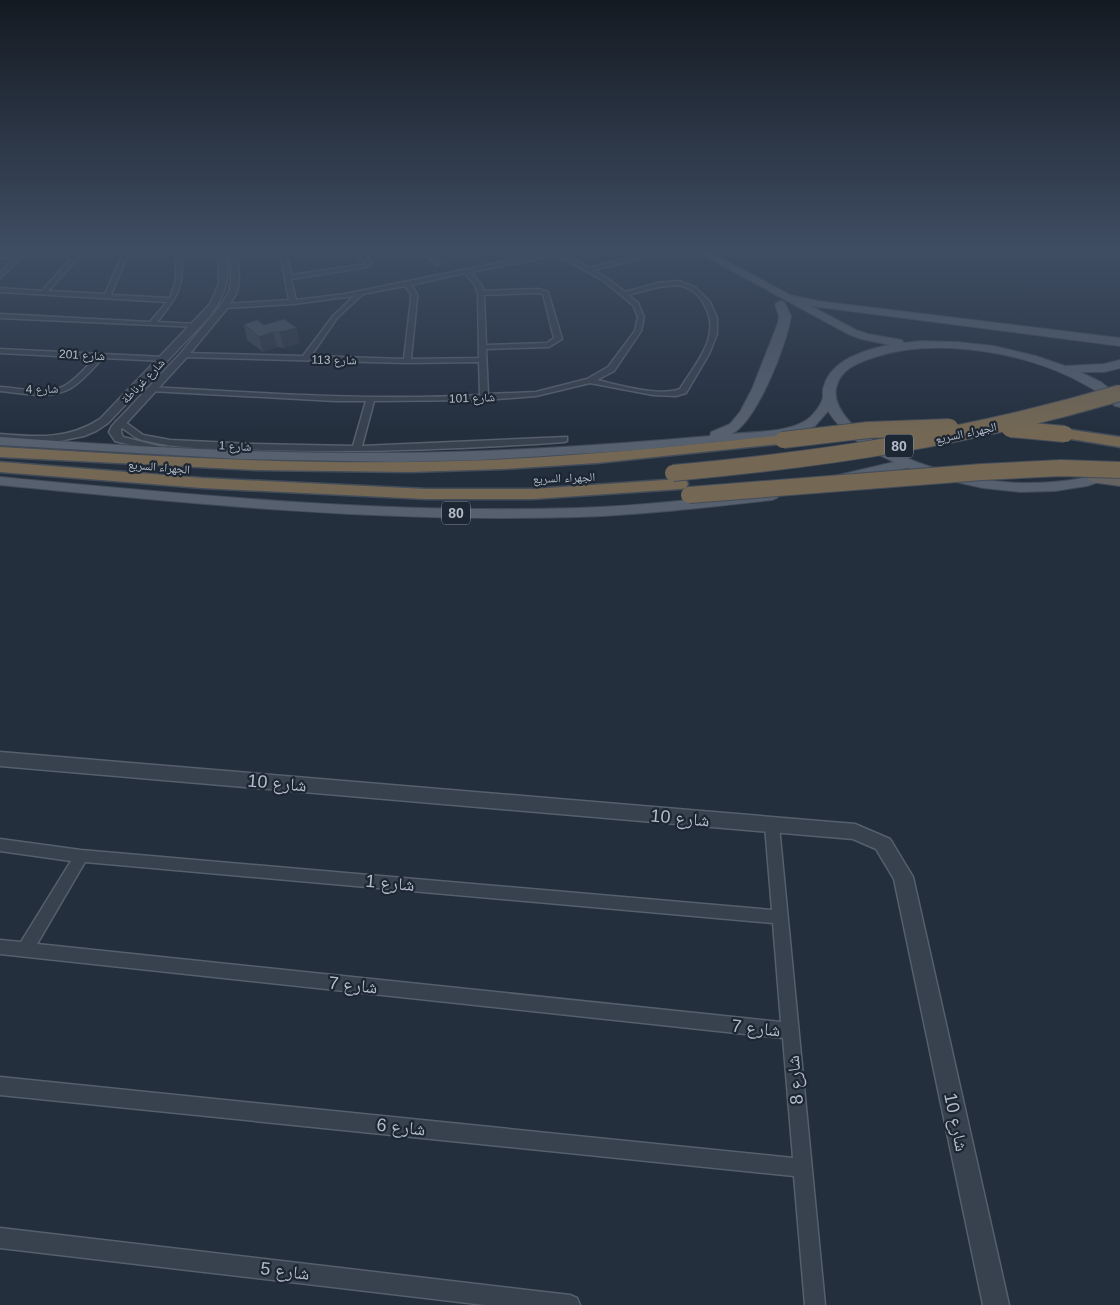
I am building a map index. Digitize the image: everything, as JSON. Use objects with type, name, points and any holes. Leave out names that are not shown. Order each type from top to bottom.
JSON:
[{"type":"highway","name":"الجهراء السريع","points":[[0,467],[128,478],[170,486],[273,496],[414,504],[582,502],[773,464],[930,441],[1011,424],[1120,393]]},
{"type":"highway","name":"الجهراء السريع","points":[[0,453],[258,476],[348,480],[523,479],[680,484],[817,469],[933,451],[1034,429],[1120,404]]},
{"type":"highway","points":[[0,453],[231,464],[408,468],[605,459],[884,429],[954,427],[1039,432],[1120,442]]},
{"type":"highway","points":[[680,484],[1061,468],[1120,469]]},
{"type":"highway","points":[[1097,479],[1120,481]]},
{"type":"main road","points":[[686,442],[729,431],[749,410],[784,323],[784,309]]},
{"type":"main road","points":[[793,309],[801,316],[842,339]]},
{"type":"main road","points":[[807,309],[865,337],[917,345]]},
{"type":"main road","points":[[857,309],[1120,342]]},
{"type":"main road","points":[[801,316],[816,315],[816,312]]},
{"type":"main road","name":"80","points":[[1120,404],[1093,384],[1064,370],[1028,358],[990,349],[952,345],[917,345],[852,356],[836,374],[832,382],[830,398],[837,415],[853,432],[877,448],[909,463],[966,480],[1004,485],[1053,486],[1097,479],[1120,469]]},
{"type":"main road","points":[[1064,370],[1104,368],[1120,364]]},
{"type":"main road","name":"الجهراء السريع","points":[[0,441],[176,453],[338,457],[499,455],[686,442],[775,433],[805,426],[818,419],[830,398]]},
{"type":"main road","name":"الجهراء السريع","points":[[0,481],[348,510],[496,513],[655,507],[751,498],[780,494],[909,463]]},
{"type":"street","points":[[152,324],[165,309]]},
{"type":"street","name":"شارع غرناطة","points":[[0,437],[39,440],[60,439],[85,433],[104,421],[210,309]]},
{"type":"street","name":"شارع غرناطة","points":[[176,453],[132,444],[119,439],[115,432],[119,422],[184,354],[223,309]]},
{"type":"street","points":[[305,359],[335,317],[344,309]]},
{"type":"street","points":[[407,361],[413,309]]},
{"type":"street","points":[[482,309],[484,398]]},
{"type":"street","points":[[484,347],[549,345],[558,338],[550,309]]},
{"type":"street","name":"شارع 101","points":[[150,390],[246,396],[371,399],[484,398],[536,394],[590,381],[611,369],[638,331],[640,317],[638,309]]},
{"type":"street","points":[[590,381],[666,395],[679,394],[683,391],[714,335],[715,322],[711,309]]},
{"type":"street","points":[[0,316],[196,326]]},
{"type":"street","name":"شارع 201","points":[[0,351],[164,359]]},
{"type":"street","name":"شارع 113","points":[[184,354],[305,359],[484,360]]},
{"type":"street","name":"شارع 4","points":[[0,389],[53,392],[62,390],[70,386],[101,356]]},
{"type":"street","points":[[357,448],[371,399]]},
{"type":"street","points":[[104,421],[109,423],[119,422]]},
{"type":"street","name":"شارع 1","points":[[119,422],[136,436],[159,441],[298,448],[491,445],[564,439]]},
{"type":"street","name":"شارع 10","points":[[2,763],[855,832],[883,844],[902,876],[996,1305]]},
{"type":"street","name":"شارع 8","points":[[772,826],[815,1305]]},
{"type":"street","name":"شارع 1","points":[[0,845],[81,856],[780,917]]},
{"type":"street","points":[[25,950],[81,856]]},
{"type":"street","name":"شارع 7","points":[[0,947],[790,1031]]},
{"type":"street","name":"شارع 6","points":[[0,1086],[803,1168]]},
{"type":"street","name":"شارع 5","points":[[0,1238],[570,1305]]},
{"type":"building","points":[[284,319],[297,328],[273,332],[259,337],[244,324],[257,320],[264,325]]}]
